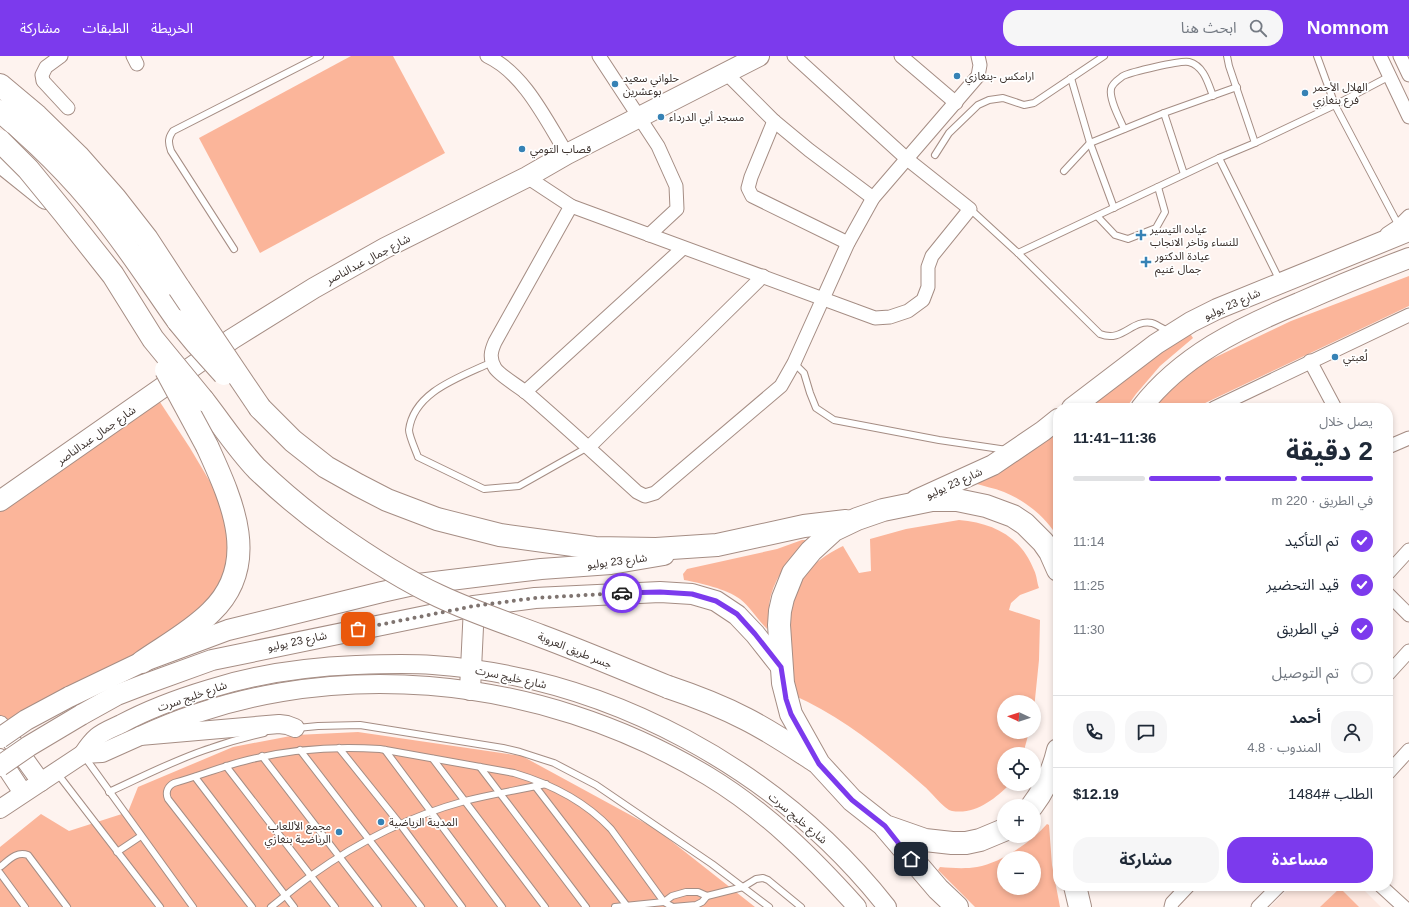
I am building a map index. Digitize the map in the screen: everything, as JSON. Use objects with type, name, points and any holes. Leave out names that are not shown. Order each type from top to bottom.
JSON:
[{"type":"highway","points":[[0,85],[37,116],[78,156],[114,198],[147,239],[260,408]]},
{"type":"highway","points":[[0,111],[36,142],[88,198],[113,229],[170,309],[217,367],[293,441],[326,467],[387,500],[437,519],[500,535],[595,548],[689,548],[717,545],[804,526],[857,519]]},
{"type":"highway","points":[[0,141],[28,169],[113,274],[153,340],[164,366],[207,446],[230,499],[237,529],[239,552],[235,575],[226,594],[213,611],[196,626],[142,662]]},
{"type":"highway","points":[[0,161],[64,213]]},
{"type":"highway","name":"جسر طريق العروبة","points":[[153,340],[256,468],[304,511],[369,558],[401,577],[480,614],[708,701],[747,719],[784,740],[819,764]]},
{"type":"highway","points":[[957,907],[933,884],[885,826],[852,800],[819,764],[791,714],[786,699],[781,667],[779,625],[783,598],[793,573],[810,551],[834,530],[857,519],[883,510],[932,500],[957,500],[1000,510],[1013,516],[1034,533],[1050,552],[1053,559]]},
{"type":"highway","points":[[1037,799],[1049,778],[1053,766]]},
{"type":"highway","points":[[885,826],[926,840],[952,843],[980,840],[997,833]]},
{"type":"highway","points":[[1076,891],[1080,907]]},
{"type":"main road","name":"شارع جمال عبدالناصر","points":[[0,501],[232,339],[314,288],[385,248],[527,177],[639,116],[759,56]]},
{"type":"main road","name":"شارع 23 يوليو","points":[[1079,403],[1151,348],[1191,322],[1217,309],[1281,282],[1363,250],[1404,229]]},
{"type":"main road","points":[[1145,403],[1179,367],[1205,349],[1270,315],[1409,258]]},
{"type":"main road","name":"شارع 23 يوليو","points":[[908,504],[993,465],[1053,423]]},
{"type":"main road","name":"شارع 23 يوليو","points":[[0,738],[26,720],[69,696],[142,662],[228,630],[301,611],[418,584],[541,569],[618,563],[662,555],[689,548]]},
{"type":"main road","name":"شارع 23 يوليو","points":[[0,766],[29,746],[117,695],[212,660],[474,606],[535,598],[620,593],[660,592],[692,594],[716,601],[737,614],[781,667]]},
{"type":"main road","points":[[470,690],[474,606]]},
{"type":"main road","name":"شارع خليج سرت","points":[[83,754],[91,743],[101,734],[135,716],[185,696],[223,684],[296,670],[334,666],[410,664],[471,669],[529,680],[581,694],[623,709],[678,734],[719,757],[798,815],[856,870],[887,907]]},
{"type":"main road","name":"شارع خليج سرت","points":[[83,754],[102,753],[162,726],[212,709],[252,698],[291,691],[336,686],[397,684],[432,685],[470,690],[530,702],[571,713],[614,729],[660,749],[709,777],[748,803],[786,834],[826,873],[857,907]]},
{"type":"main road","points":[[140,736],[279,724],[287,724],[295,728]]},
{"type":"main road","points":[[0,725],[41,782]]},
{"type":"main road","points":[[0,809],[83,754]]},
{"type":"main road","points":[[0,758],[23,793]]},
{"type":"street","points":[[61,56],[46,67],[42,75],[43,82],[68,108]]},
{"type":"street","points":[[599,56],[658,146],[676,186],[677,210],[649,235]]},
{"type":"street","points":[[527,177],[571,206],[683,248],[823,297],[875,318],[890,317],[908,311],[923,300],[928,287],[928,267],[932,256],[970,209],[907,159],[794,56]]},
{"type":"street","points":[[901,56],[956,103]]},
{"type":"street","points":[[571,206],[495,342],[491,352],[492,362],[496,370],[525,392],[589,447],[637,492],[645,496],[655,493],[781,386],[794,363],[848,243],[873,198],[978,76],[980,65],[978,56]]},
{"type":"street","points":[[1380,56],[1409,116]]},
{"type":"street","points":[[1400,56],[1409,74]]},
{"type":"street","points":[[495,58],[516,78],[537,105],[567,154]]},
{"type":"street","points":[[726,73],[774,121],[809,150],[873,198]]},
{"type":"street","points":[[774,121],[750,177],[748,188],[752,196],[848,243]]},
{"type":"street","points":[[1404,229],[1409,216]]},
{"type":"street","points":[[525,392],[683,248]]},
{"type":"street","points":[[589,447],[763,276]]},
{"type":"street","points":[[1224,403],[1409,315]]},
{"type":"street","points":[[1310,361],[1332,403]]},
{"type":"street","points":[[1393,445],[1409,438]]},
{"type":"street","points":[[1393,567],[1409,550]]},
{"type":"street","points":[[1393,599],[1409,615]]},
{"type":"street","points":[[1393,669],[1409,651]]},
{"type":"street","points":[[1393,768],[1409,750]]},
{"type":"street","points":[[1171,907],[1172,903],[1183,891]]},
{"type":"street","points":[[1258,907],[1275,891]]},
{"type":"street","points":[[1387,891],[1404,907]]},
{"type":"lane","points":[[234,249],[170,151],[169,137],[174,131],[320,56]]},
{"type":"lane","points":[[935,155],[949,133],[983,102],[1003,98],[1024,105],[1034,102],[1104,56]]},
{"type":"lane","points":[[1227,56],[1255,143]]},
{"type":"lane","points":[[1317,56],[1335,105],[1404,229]]},
{"type":"lane","points":[[1124,129],[1110,96],[1111,87],[1124,76],[1179,62],[1190,62],[1198,67],[1204,74],[1213,96]]},
{"type":"lane","points":[[1018,254],[1184,174],[1255,143],[1335,105],[1390,76]]},
{"type":"lane","points":[[1071,78],[1090,143],[1114,208]]},
{"type":"lane","points":[[1064,171],[1090,143],[1164,113],[1237,87]]},
{"type":"lane","points":[[1164,113],[1184,174]]},
{"type":"lane","points":[[936,125],[949,133]]},
{"type":"lane","points":[[1219,158],[1281,282]]},
{"type":"lane","points":[[1097,216],[1115,236],[1128,239],[1156,228],[1165,212],[1158,187]]},
{"type":"lane","points":[[970,209],[1100,334],[1108,337],[1116,336],[1136,325],[1150,323],[1172,334]]},
{"type":"lane","points":[[492,362],[438,388],[416,408],[409,432],[418,457],[484,489],[519,486],[589,447]]},
{"type":"lane","points":[[794,363],[804,373],[816,408],[834,420],[939,440],[1014,451]]},
{"type":"lane","points":[[109,792],[210,748],[239,739],[295,728],[360,725],[503,748],[537,757],[575,773],[596,785],[769,907]]},
{"type":"lane","points":[[339,748],[400,824],[462,907]]},
{"type":"lane","points":[[252,907],[167,796],[167,790],[172,785],[226,766],[262,756],[300,750],[357,748],[385,750],[514,773],[546,784],[576,799],[590,808],[611,829],[664,902],[673,907],[699,904],[707,896],[742,887],[756,879],[763,878],[768,880],[801,907]]},
{"type":"lane","points":[[300,750],[421,907]]},
{"type":"lane","points":[[385,750],[502,907]]},
{"type":"lane","points":[[83,754],[193,907]]},
{"type":"lane","points":[[262,756],[378,907]]},
{"type":"lane","points":[[433,759],[545,907]]},
{"type":"lane","points":[[226,766],[335,907]]},
{"type":"lane","points":[[480,767],[586,907]]},
{"type":"lane","points":[[56,772],[160,907]]},
{"type":"lane","points":[[195,777],[294,907]]},
{"type":"lane","points":[[271,907],[340,856],[400,824],[465,801],[546,784]]},
{"type":"lane","points":[[535,786],[627,906]]},
{"type":"lane","points":[[117,852],[142,836]]},
{"type":"lane","points":[[0,867],[16,855],[23,854],[28,856],[67,907]]},
{"type":"lane","points":[[0,873],[25,907]]},
{"type":"lane","points":[[615,907],[664,902],[672,896],[686,892],[695,891],[707,896]]},
{"type":"shaded area","points":[[351,56],[393,56],[445,153],[260,253],[199,138]]},
{"type":"shaded area","points":[[1409,276],[1409,306],[1205,403],[1158,403],[1193,368],[1291,321]]},
{"type":"shaded area","points":[[1189,332],[1193,338],[1160,366],[1130,403],[1094,403]]},
{"type":"shaded area","points":[[158,399],[190,448],[222,502],[234,557],[217,598],[144,655],[4,724],[0,718],[0,509]]},
{"type":"shaded area","points":[[1053,433],[1053,530],[1035,510],[1020,500],[1000,491],[973,483]]},
{"type":"shaded area","points":[[959,520],[984,524],[995,528],[1014,540],[1022,549],[1034,570],[1039,588],[1020,595],[1011,603],[1009,610],[1040,620],[1039,660],[1035,695],[997,695],[997,739],[1027,739],[1025,747],[997,747],[997,791],[1003,791],[984,805],[969,811],[960,812],[949,810],[925,787],[894,761],[846,724],[793,695],[789,646],[791,613],[801,582],[810,569],[821,559],[843,546],[859,573],[871,571],[870,539],[906,529]]},
{"type":"shaded area","points":[[806,540],[795,552],[774,587],[770,599],[767,629],[748,606],[735,595],[713,587],[684,580],[683,574],[687,569],[777,549]]},
{"type":"shaded area","name":"المدينة الرياضية","points":[[358,732],[522,756],[656,829],[755,907],[0,907],[0,847],[41,814],[69,831],[128,812],[138,787],[233,747],[296,735]]},
{"type":"shaded area","points":[[1047,824],[1049,825],[1053,870],[1053,891],[1057,891],[1060,907],[975,907],[938,870],[940,867],[977,867],[997,860],[997,895],[1041,895],[1041,851],[1015,851],[1024,844],[1041,843],[1041,830]]},
{"type":"shaded area","points":[[1286,891],[1365,891],[1381,907],[1270,907]]},
{"type":"shaded area","points":[[1337,891],[1343,891],[1359,907],[1320,907]]},
{"type":"way so far","points":[[358,629],[474,606],[535,598],[622,593]]},
{"type":"place","name":"ارامكس -بنغازي","points":[[957,76]]},
{"type":"place","name":"حلواني سعيد بوعشرين","points":[[615,84]]},
{"type":"place","name":"الهلال الأحمر فرع بنغازي","points":[[1305,93]]},
{"type":"place","name":"مسجد أبي الدرداء","points":[[661,117]]},
{"type":"place","name":"قصاب التومي","points":[[522,149]]},
{"type":"place","name":"عياده التيسير للنساء وتاخر الانجاب","points":[[1141,235]]},
{"type":"place","name":"عيادة الدكتور جمال غنيم","points":[[1146,262]]},
{"type":"place","name":"لُعبتي","points":[[1335,357]]},
{"type":"place","name":"المدينة الرياضية","points":[[381,822]]},
{"type":"place","name":"مجمع الأللعاب الرياضية بنغازي","points":[[339,832]]},
{"type":"route","points":[[622,593],[660,592],[692,594],[716,601],[737,614],[781,667],[786,699],[791,714],[798,729],[819,764],[852,800],[885,826],[911,859]]}]
